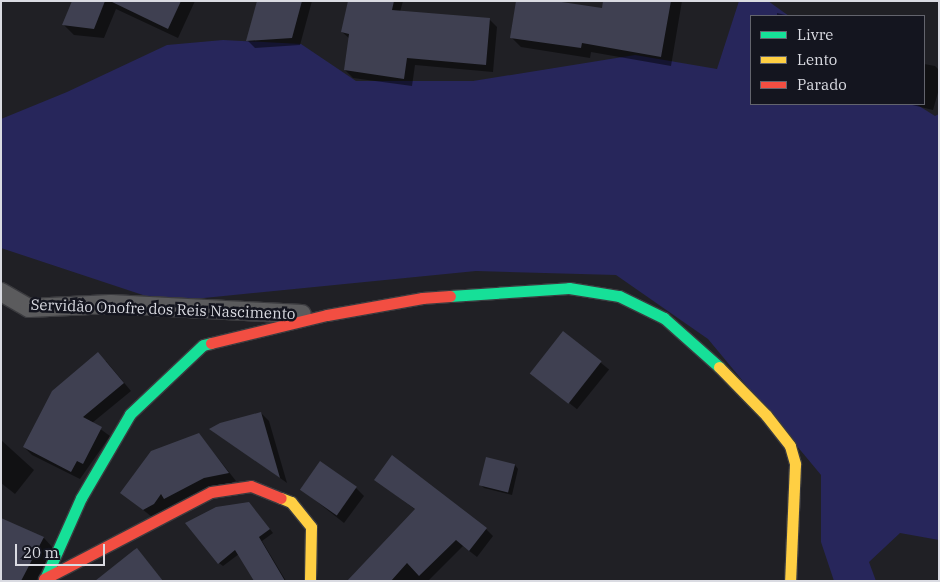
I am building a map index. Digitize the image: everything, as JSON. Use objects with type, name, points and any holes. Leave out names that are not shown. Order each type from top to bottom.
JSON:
[{"type":"street","points":[[44,580],[81,498],[130,414],[203,345],[327,316],[422,298],[569,288],[619,296],[664,318],[705,353],[730,382],[766,415],[790,446],[795,464],[790,581]]},
{"type":"street","points":[[44,580],[211,492],[251,486],[291,502],[311,527],[310,581]]},
{"type":"lane","name":"Servidão Onofre dos Reis Nascimento","points":[[1,292],[30,308],[111,304],[327,316]]},
{"type":"shaded area","points":[[739,1],[768,1],[788,15],[750,15],[750,105],[918,105],[935,116],[939,114],[939,540],[900,533],[869,562],[876,581],[834,581],[821,542],[821,475],[708,339],[616,275],[476,271],[164,302],[1,248],[1,119],[67,92],[167,45],[223,40],[301,44],[356,81],[473,81],[635,55],[717,69]]},
{"type":"building","points":[[72,1],[105,1],[94,29],[62,25]]},
{"type":"building","points":[[110,1],[181,1],[168,29]]},
{"type":"building","points":[[257,1],[302,1],[292,38],[246,41]]},
{"type":"building","points":[[348,1],[394,1],[392,10],[490,18],[486,65],[407,58],[404,79],[344,70],[349,34],[341,32]]},
{"type":"building","points":[[516,1],[555,1],[602,8],[603,1],[671,1],[661,57],[582,43],[581,48],[510,38]]},
{"type":"building","points":[[563,331],[602,361],[568,404],[530,374]]},
{"type":"building","points":[[98,352],[124,383],[83,417],[102,427],[83,464],[77,461],[71,472],[23,447],[52,391]]},
{"type":"building","points":[[261,412],[280,478],[209,429],[220,423]]},
{"type":"building","points":[[199,433],[229,473],[204,478],[164,499],[161,494],[154,504],[143,510],[120,493],[151,451]]},
{"type":"building","points":[[392,455],[487,528],[469,551],[456,540],[419,576],[407,563],[391,581],[347,581],[415,509],[374,480]]},
{"type":"building","points":[[486,457],[515,464],[508,492],[479,485]]},
{"type":"building","points":[[320,461],[357,487],[337,515],[300,490]]},
{"type":"building","points":[[249,502],[270,529],[259,537],[285,581],[254,581],[235,550],[218,564],[185,523],[216,507]]},
{"type":"building","points":[[1,518],[44,537],[21,581],[1,581]]},
{"type":"building","points":[[137,548],[163,581],[95,581],[134,550]]},
{"type":"traffic: fast","points":[[450,296],[569,288],[619,296],[664,318],[719,367]]},
{"type":"traffic: fast","points":[[44,581],[81,498],[130,414],[203,345],[211,343]]},
{"type":"traffic: slow","points":[[719,367],[766,415],[790,446],[795,464],[790,581]]},
{"type":"traffic: slow","points":[[281,498],[291,502],[311,527],[310,581]]},
{"type":"traffic: jam","points":[[211,343],[327,315],[422,298],[450,296]]},
{"type":"traffic: jam","points":[[44,579],[211,492],[251,486],[281,498]]}]
